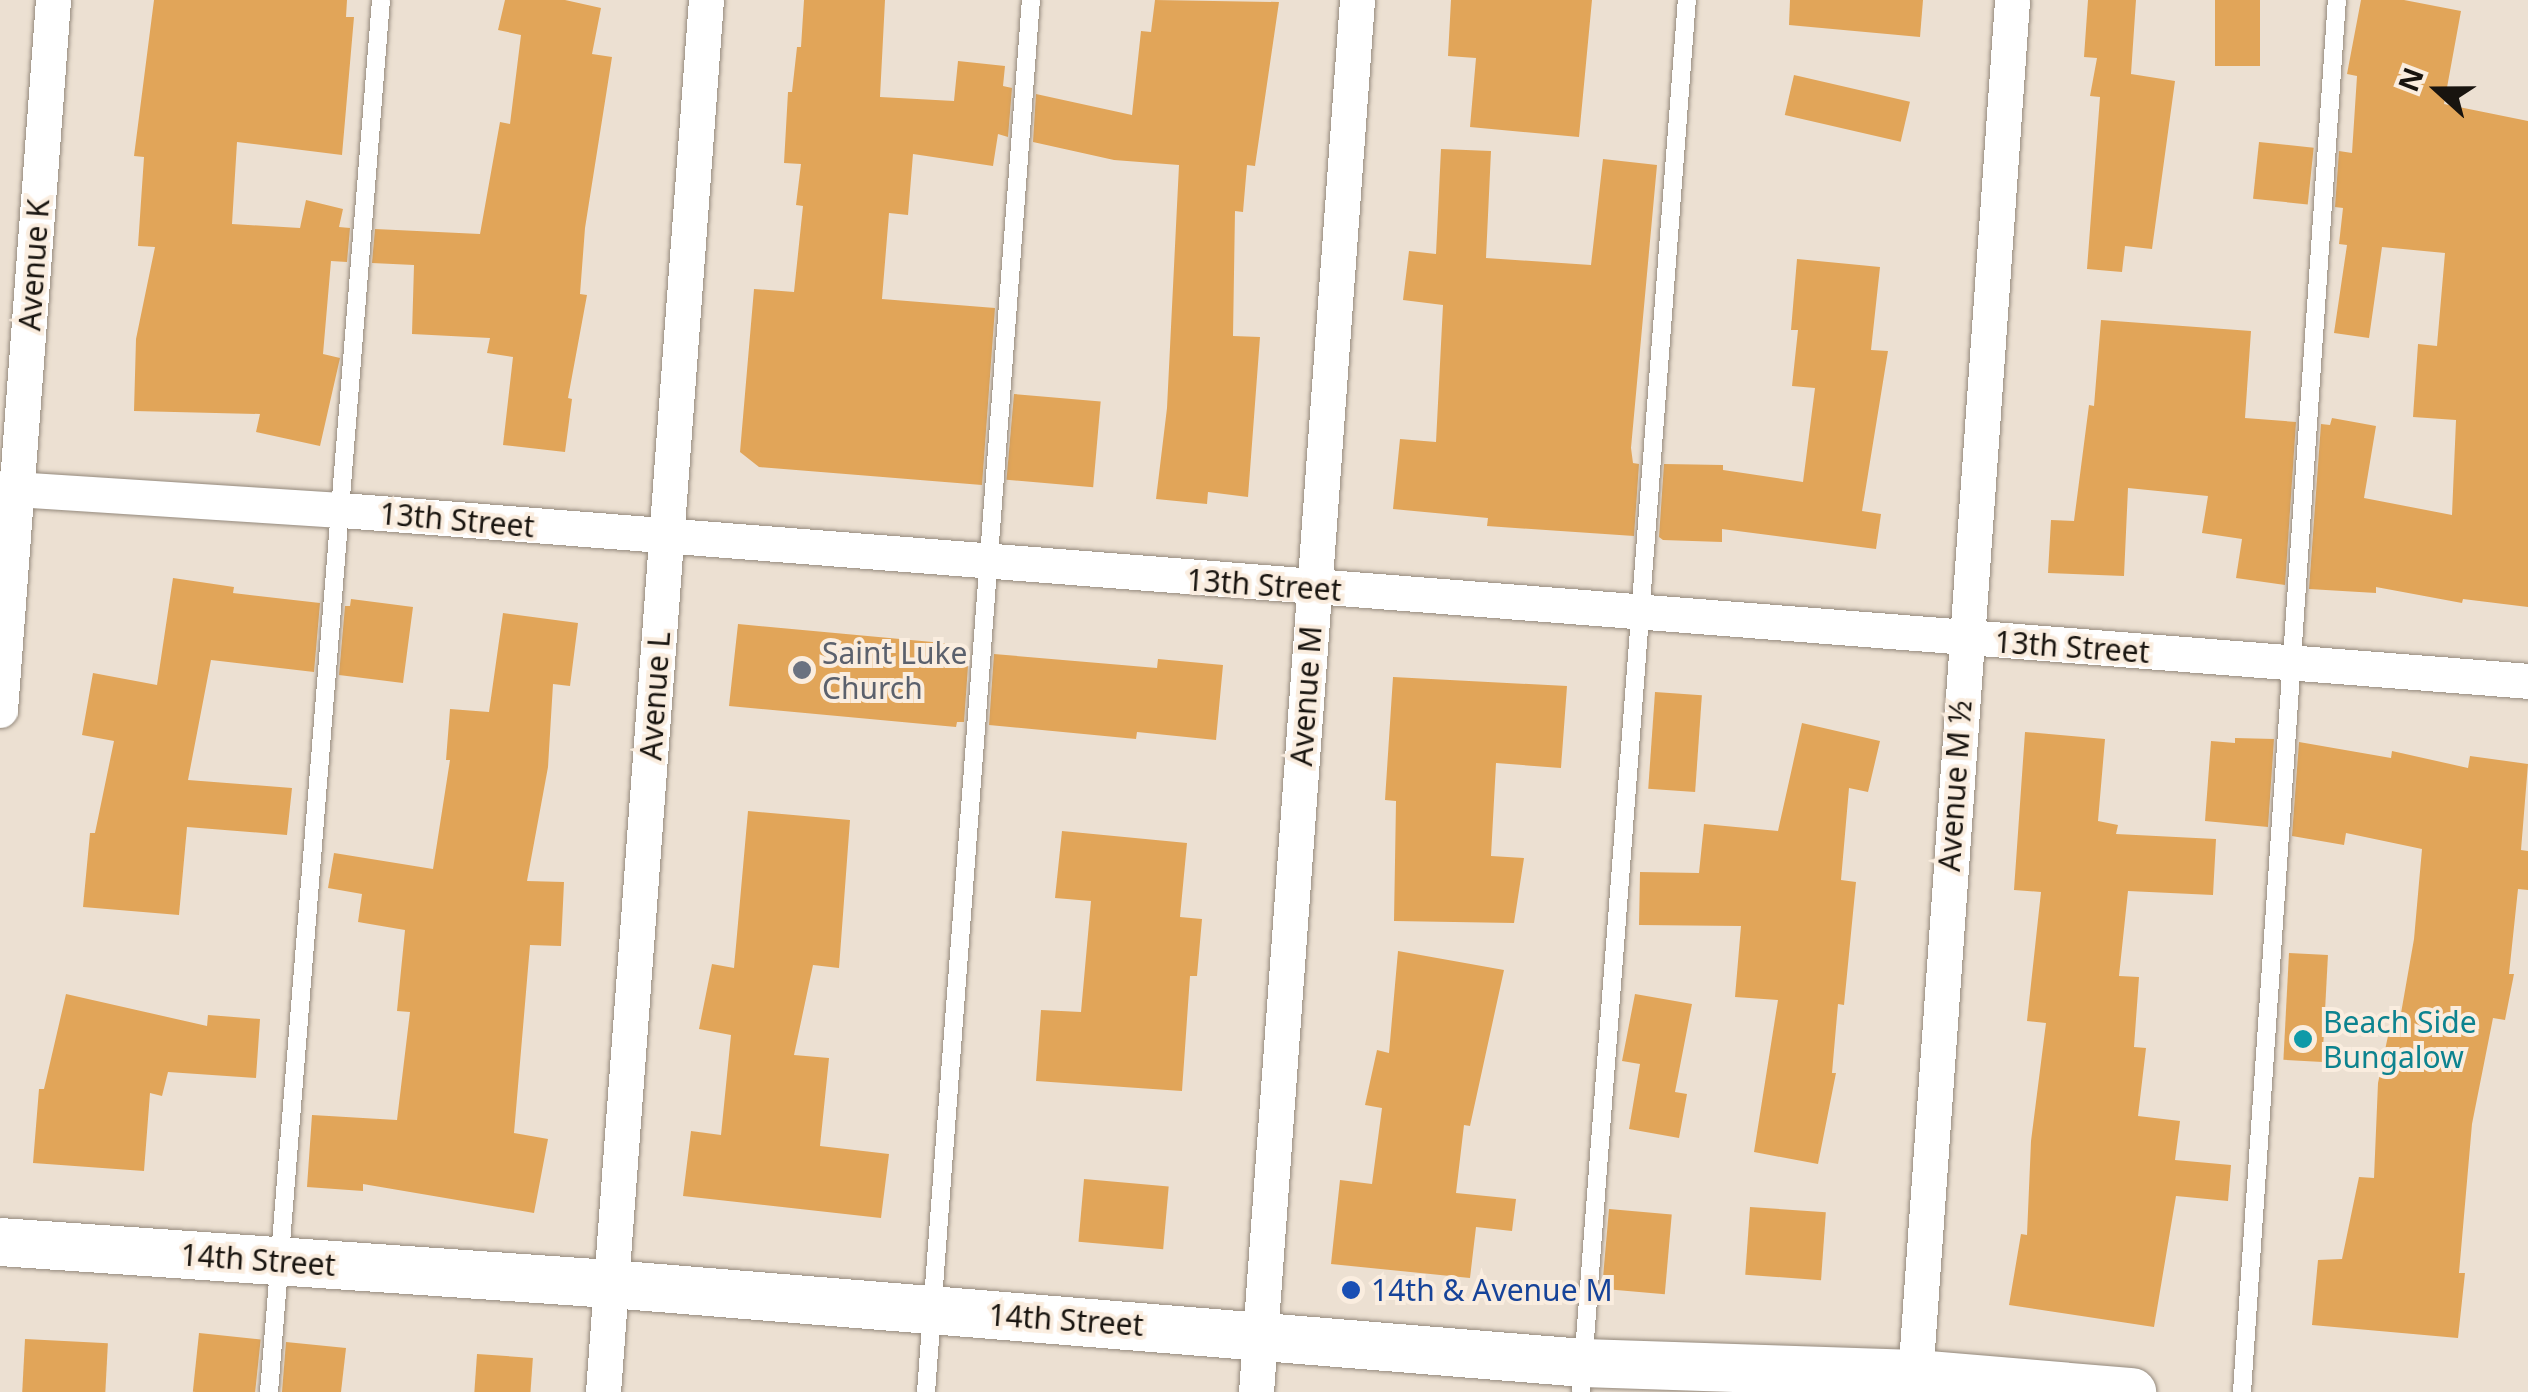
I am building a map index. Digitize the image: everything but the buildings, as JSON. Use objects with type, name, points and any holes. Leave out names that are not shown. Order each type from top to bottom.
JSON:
[{"type":"main road","name":"14th Street","points":[[0,1242],[610,1284],[1260,1335],[1582,1377],[1915,1383],[2132,1392]]},
{"type":"street","name":"Avenue K","points":[[0,710],[8,489],[54,0]]},
{"type":"street","name":"Avenue L","points":[[603,1392],[706,0]]},
{"type":"street","name":"Avenue M","points":[[1256,1392],[1356,0]]},
{"type":"street","name":"Avenue M ½","points":[[1915,1383],[2012,0]]},
{"type":"street","name":"13th Street","points":[[8,489],[342,510],[2528,681]]},
{"type":"lane","points":[[269,1392],[380,0]]},
{"type":"lane","points":[[926,1392],[1030,0]]},
{"type":"lane","points":[[1582,1377],[1687,0]]},
{"type":"lane","points":[[2242,1392],[2337,0]]},
{"type":"place","name":"Saint Luke Church","points":[[802,670]]},
{"type":"place","name":"Beach Side Bungalow","points":[[2303,1039]]},
{"type":"place","name":"14th & Avenue M","points":[[1351,1290]]}]
